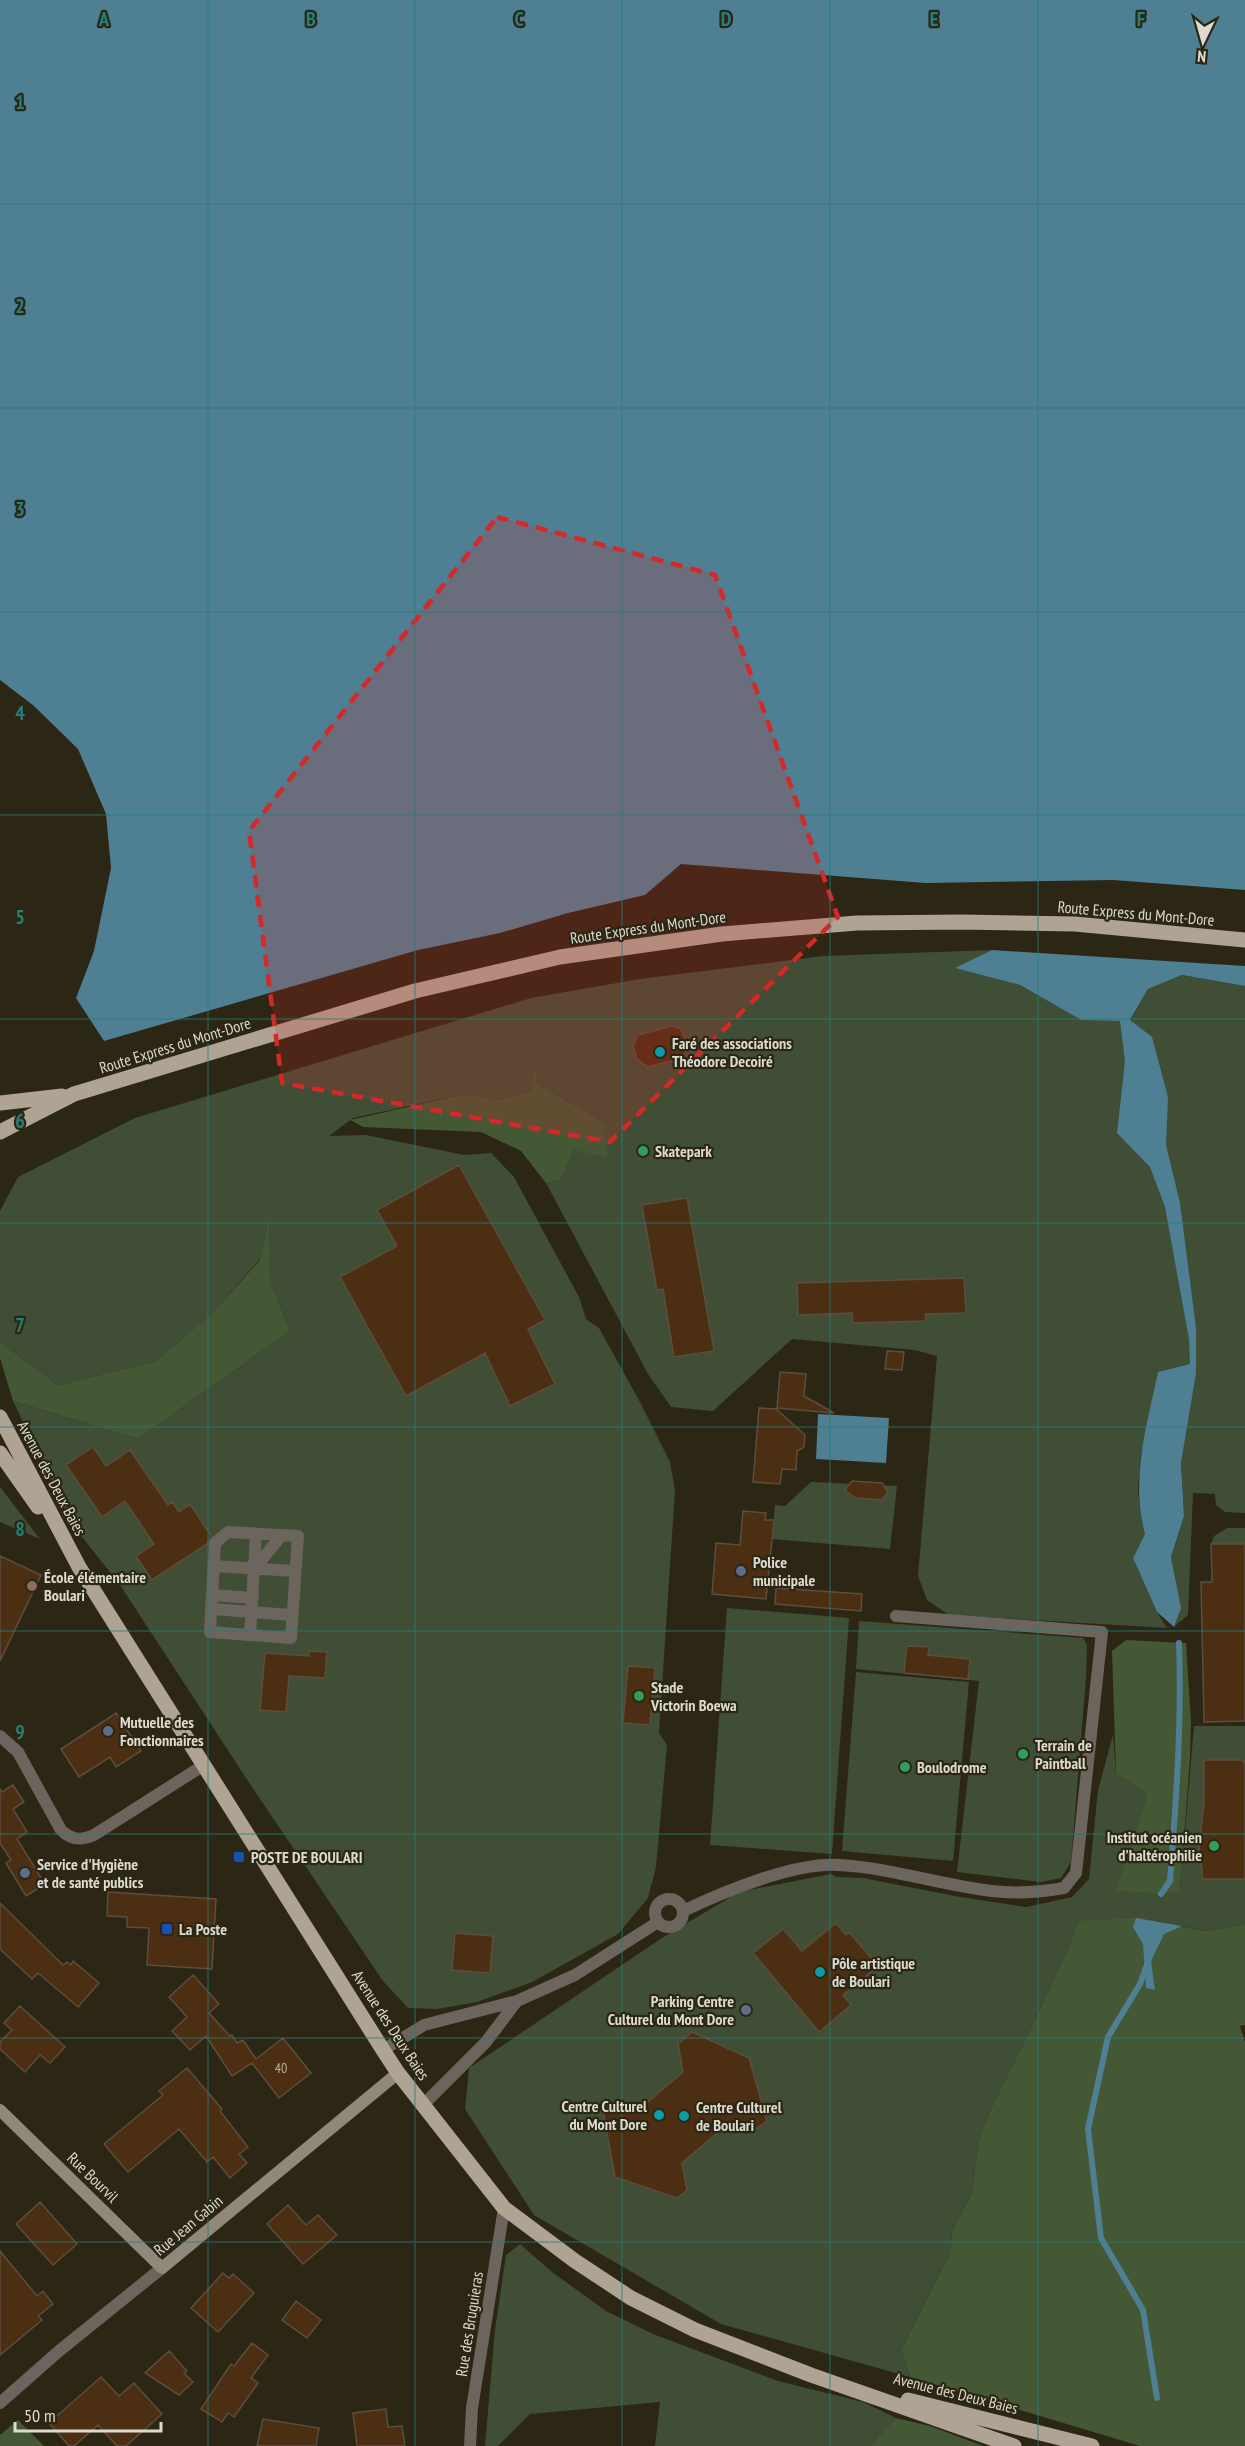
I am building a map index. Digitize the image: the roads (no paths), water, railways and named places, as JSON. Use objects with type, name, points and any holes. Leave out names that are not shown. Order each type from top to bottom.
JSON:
[{"type":"main road","name":"Route Express du Mont-Dore","points":[[0,1103],[74,1094],[415,991],[560,957],[722,934],[857,923],[962,922],[1075,924],[1245,940]]},
{"type":"main road","name":"Route Express du Mont-Dore","points":[[0,1132],[74,1094]]},
{"type":"main road","name":"Avenue des Deux Baies","points":[[0,1417],[73,1556]]},
{"type":"main road","name":"Avenue des Deux Baies","points":[[0,1453],[73,1556],[398,2073],[504,2208],[575,2261],[631,2298],[695,2330],[812,2375],[1014,2446]]},
{"type":"main road","name":"Avenue des Deux Baies","points":[[812,2375],[1092,2446]]},
{"type":"street","points":[[228,1532],[256,1534],[298,1536],[291,1638],[210,1632],[215,1543],[228,1532]]},
{"type":"street","points":[[250,1635],[256,1534]]},
{"type":"street","points":[[255,1568],[282,1535]]},
{"type":"street","points":[[214,1566],[295,1571]]},
{"type":"street","points":[[212,1595],[253,1598]]},
{"type":"street","points":[[212,1609],[292,1615]]},
{"type":"street","points":[[683,1911],[726,1890],[803,1869],[837,1865],[900,1872],[993,1892],[1041,1892],[1065,1888],[1076,1873],[1102,1632],[896,1616]]},
{"type":"street","points":[[0,1736],[18,1752],[61,1830],[69,1838],[87,1838],[204,1765]]},
{"type":"street","points":[[675,1900],[683,1911],[681,1920],[675,1926],[666,1927],[658,1922],[655,1909],[661,1901],[675,1900]]},
{"type":"street","points":[[383,2050],[424,2025],[517,2001],[575,1975],[658,1922]]},
{"type":"street","points":[[423,2105],[486,2042],[517,2001]]},
{"type":"street","name":"Rue Jean Gabin","points":[[0,2403],[59,2351],[398,2073]]},
{"type":"street","name":"Rue Bourvil","points":[[0,2110],[162,2268]]},
{"type":"street","name":"Rue des Bruguieras","points":[[470,2446],[472,2408],[504,2208]]},
{"type":"water","points":[[0,0],[1245,0],[1245,890],[1113,880],[925,883],[681,864],[645,895],[568,913],[500,933],[418,950],[104,1041],[76,998],[94,951],[111,868],[106,814],[78,749],[34,706],[0,680]]},
{"type":"water","points":[[992,950],[1245,966],[1245,986],[1182,975],[1148,989],[1130,1020],[1152,1037],[1168,1097],[1166,1145],[1180,1203],[1196,1328],[1196,1373],[1181,1463],[1184,1516],[1171,1557],[1181,1608],[1174,1627],[1157,1612],[1133,1558],[1145,1534],[1139,1493],[1140,1473],[1145,1432],[1158,1372],[1190,1364],[1189,1339],[1165,1207],[1150,1167],[1117,1133],[1125,1061],[1120,1021],[1081,1020],[1020,985],[955,968]]},
{"type":"water","points":[[818,1414],[889,1418],[886,1463],[816,1459]]},
{"type":"water","points":[[1136,1918],[1182,1926],[1164,1934],[1151,1961],[1155,1990],[1146,1988],[1143,1944],[1133,1927]]},
{"type":"waterway","points":[[1161,1894],[1170,1881],[1179,1732],[1179,1643]]},
{"type":"waterway","points":[[1149,1959],[1140,1984],[1108,2037],[1088,2129],[1101,2238],[1143,2310],[1157,2398]]},
{"type":"place","name":"Faré des associations Théodore Decoiré","points":[[660,1052]]},
{"type":"place","name":"Skatepark","points":[[643,1151]]},
{"type":"place","name":"Police municipale","points":[[741,1571]]},
{"type":"place","name":"École élémentaire Boulari","points":[[32,1586]]},
{"type":"place","name":"Stade Victorin Boewa","points":[[639,1696]]},
{"type":"place","name":"Mutuelle des Fonctionnaires","points":[[108,1731]]},
{"type":"place","name":"Terrain de Paintball","points":[[1023,1754]]},
{"type":"place","name":"Boulodrome","points":[[905,1767]]},
{"type":"place","name":"Institut océanien d'haltérophilie","points":[[1214,1846]]},
{"type":"place","name":"POSTE DE BOULARI","points":[[239,1857]]},
{"type":"place","name":"Service d'Hygiène et de santé publics","points":[[25,1873]]},
{"type":"place","name":"La Poste","points":[[167,1929]]},
{"type":"place","name":"Pôle artistique de Boulari","points":[[820,1972]]},
{"type":"place","name":"Parking Centre Culturel du Mont Dore","points":[[746,2010]]},
{"type":"place","name":"Centre Culturel du Mont Dore","points":[[659,2115]]},
{"type":"place","name":"Centre Culturel de Boulari","points":[[684,2116]]}]
